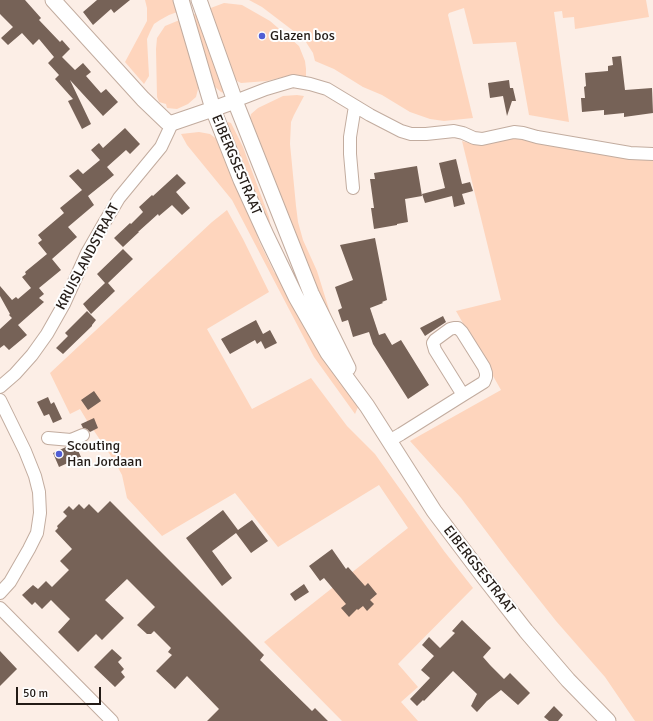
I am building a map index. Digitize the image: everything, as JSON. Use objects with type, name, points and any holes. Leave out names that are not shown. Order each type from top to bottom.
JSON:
[{"type":"main road","points":[[53,0],[143,99],[167,122],[172,123]]},
{"type":"main road","points":[[181,0],[214,109],[235,101]]},
{"type":"main road","name":"EIBERGSESTRAAT","points":[[199,0],[235,101],[311,293],[367,406]]},
{"type":"main road","name":"EIBERGSESTRAAT","points":[[172,123],[214,109],[241,180],[267,237],[296,297],[328,353],[367,406],[434,511],[483,576],[568,680],[608,721]]},
{"type":"street","points":[[235,101],[266,89],[293,82],[310,84],[327,89],[370,116],[401,131],[411,134],[454,131],[474,138],[482,139],[514,132],[630,153],[653,154]]},
{"type":"street","points":[[353,188],[350,137],[355,106]]},
{"type":"street","name":"KRUISLANDSTRAAT","points":[[0,387],[24,364],[47,334],[64,304],[87,253],[102,225],[119,198],[161,147],[172,123]]},
{"type":"street","points":[[390,441],[463,396],[484,382],[486,373],[484,367],[462,332],[458,328],[454,328],[450,329],[433,343],[435,350],[463,396]]},
{"type":"street","points":[[0,400],[25,451],[35,476],[39,492],[40,513],[37,533],[29,549],[10,582],[0,593]]},
{"type":"street","points":[[48,438],[71,440],[83,434]]},
{"type":"street","points":[[0,608],[112,721]]},
{"type":"shaded area","points":[[145,0],[177,0],[180,11],[169,15],[154,24],[150,32],[147,39],[149,76],[144,84],[125,62],[147,21],[147,8]]},
{"type":"shaded area","points":[[249,0],[646,0],[649,17],[575,29],[574,17],[563,18],[562,11],[554,12],[569,122],[529,115],[516,42],[473,44],[464,8],[449,13],[448,15],[473,118],[444,121],[430,119],[410,112],[382,95],[363,87],[334,69],[315,61],[313,53],[304,39],[262,7]]},
{"type":"shaded area","points":[[224,3],[242,5],[270,21],[299,46],[305,61],[306,77],[287,76],[267,81],[241,83],[233,79],[208,9]]},
{"type":"shaded area","points":[[198,13],[224,93],[215,87],[192,15]]},
{"type":"shaded area","points":[[182,19],[199,85],[196,97],[188,104],[177,109],[167,108],[166,104],[159,102],[157,97],[157,38],[165,26]]},
{"type":"shaded area","points":[[283,96],[304,96],[291,122],[290,144],[298,222],[303,240],[317,271],[338,338],[323,310],[249,122],[251,114],[258,108]]},
{"type":"shaded area","points":[[228,122],[231,123],[243,147],[269,217],[272,233],[226,125]]},
{"type":"shaded area","points":[[199,132],[210,134],[218,140],[249,209],[259,241],[274,272],[289,290],[311,331],[358,407],[355,414],[314,357],[232,200],[187,145],[181,134]]},
{"type":"shaded area","points":[[514,138],[607,155],[653,161],[653,721],[635,721],[605,677],[556,621],[461,498],[410,441],[501,390],[456,311],[501,300],[462,141],[472,144],[483,144]]},
{"type":"shaded area","points":[[227,210],[269,292],[207,329],[252,409],[311,378],[347,426],[375,454],[444,551],[473,588],[398,664],[418,687],[401,702],[418,721],[342,721],[264,642],[408,528],[379,485],[278,547],[235,493],[162,536],[127,498],[122,475],[115,462],[80,409],[70,414],[50,373],[212,222]]},
{"type":"building","points":[[0,0],[25,0],[41,18],[39,20],[60,42],[62,40],[70,49],[62,57],[75,70],[83,63],[91,72],[86,76],[101,93],[106,89],[118,102],[103,116],[70,80],[91,124],[82,129],[68,101],[73,99],[55,79],[59,75],[48,63],[54,57],[39,39],[33,45],[22,33],[8,45],[1,38],[13,27],[0,14]]},
{"type":"building","points":[[97,0],[130,0],[114,13],[111,9],[93,25],[83,12]]},
{"type":"building","points":[[621,56],[625,90],[652,88],[653,113],[624,117],[624,113],[604,115],[604,110],[582,112],[581,98],[585,98],[585,73],[608,71],[608,66],[613,65],[612,57]]},
{"type":"building","points":[[509,80],[510,88],[513,88],[516,101],[512,101],[507,116],[503,96],[490,98],[488,83]]},
{"type":"building","points":[[125,128],[140,144],[130,154],[126,150],[107,167],[114,175],[88,196],[94,205],[68,227],[77,237],[52,259],[61,270],[39,288],[44,294],[39,298],[44,302],[18,325],[27,335],[9,350],[4,345],[0,348],[0,329],[12,318],[0,296],[0,286],[12,300],[16,297],[18,299],[31,288],[22,277],[26,274],[25,272],[47,254],[38,243],[42,240],[38,235],[64,213],[60,208],[82,190],[69,176],[78,169],[83,174],[100,160],[91,150],[99,143],[103,148]]},
{"type":"building","points":[[456,159],[462,184],[470,182],[473,191],[462,194],[465,204],[454,207],[452,196],[425,203],[422,194],[445,188],[439,163]]},
{"type":"building","points":[[417,166],[422,196],[405,199],[408,222],[374,229],[371,208],[374,208],[370,179],[375,179],[374,173]]},
{"type":"building","points":[[177,174],[186,183],[176,192],[190,208],[182,215],[172,205],[159,216],[158,214],[123,247],[114,238],[143,212],[139,207]]},
{"type":"building","points":[[375,238],[387,300],[370,308],[379,335],[385,333],[392,345],[401,340],[429,385],[408,399],[373,344],[369,332],[353,337],[348,320],[342,322],[338,310],[342,308],[335,287],[353,280],[340,245]]},
{"type":"building","points":[[123,249],[133,259],[108,283],[115,291],[91,314],[83,304],[105,283],[97,274]]},
{"type":"building","points":[[87,311],[96,320],[92,326],[63,354],[56,348],[68,336],[65,333]]},
{"type":"building","points":[[443,316],[446,322],[425,336],[420,328]]},
{"type":"building","points":[[256,320],[263,334],[270,330],[277,343],[265,349],[261,341],[257,344],[255,340],[230,354],[221,339]]},
{"type":"building","points":[[94,391],[101,401],[88,410],[81,400]]},
{"type":"building","points":[[48,397],[51,404],[54,402],[62,419],[53,423],[49,414],[44,416],[37,402]]},
{"type":"building","points":[[94,418],[98,428],[90,432],[83,428],[81,424]]},
{"type":"building","points":[[76,446],[81,457],[59,467],[53,453],[66,447]]},
{"type":"building","points":[[110,501],[264,655],[260,660],[312,711],[315,708],[328,721],[207,721],[219,709],[187,676],[175,689],[156,671],[172,655],[168,652],[171,648],[154,631],[151,634],[147,634],[137,625],[155,607],[127,579],[105,600],[124,618],[102,640],[96,634],[78,652],[58,632],[70,619],[51,600],[42,609],[35,602],[32,605],[22,595],[33,585],[38,589],[46,581],[52,587],[69,570],[60,561],[72,549],[55,531],[58,528],[57,526],[67,516],[63,512],[69,506],[73,510],[79,504],[84,509],[89,504],[98,513]]},
{"type":"building","points":[[223,510],[238,530],[252,520],[268,541],[251,553],[236,533],[212,551],[232,578],[222,586],[186,538]]},
{"type":"building","points":[[332,549],[346,569],[348,567],[365,586],[368,583],[377,594],[370,600],[374,604],[367,611],[363,606],[358,610],[357,609],[349,617],[341,608],[346,604],[324,578],[320,581],[309,566]]},
{"type":"building","points":[[304,584],[309,592],[295,601],[290,594]]},
{"type":"building","points":[[462,620],[491,648],[483,657],[490,665],[504,679],[510,673],[530,693],[518,705],[501,690],[487,701],[477,712],[471,706],[477,694],[453,671],[424,701],[423,700],[417,706],[410,699],[430,678],[421,670],[434,656],[422,645],[429,637],[440,648],[455,633],[452,631]]},
{"type":"building","points":[[112,649],[122,658],[118,662],[124,669],[121,672],[125,677],[115,687],[94,667]]},
{"type":"building","points":[[0,651],[17,669],[0,686]]},
{"type":"building","points":[[554,706],[563,715],[558,721],[549,721],[544,717]]},
{"type":"place","name":"Glazen bos","points":[[262,36]]},
{"type":"place","name":"Scouting Han Jordaan","points":[[59,454]]}]
